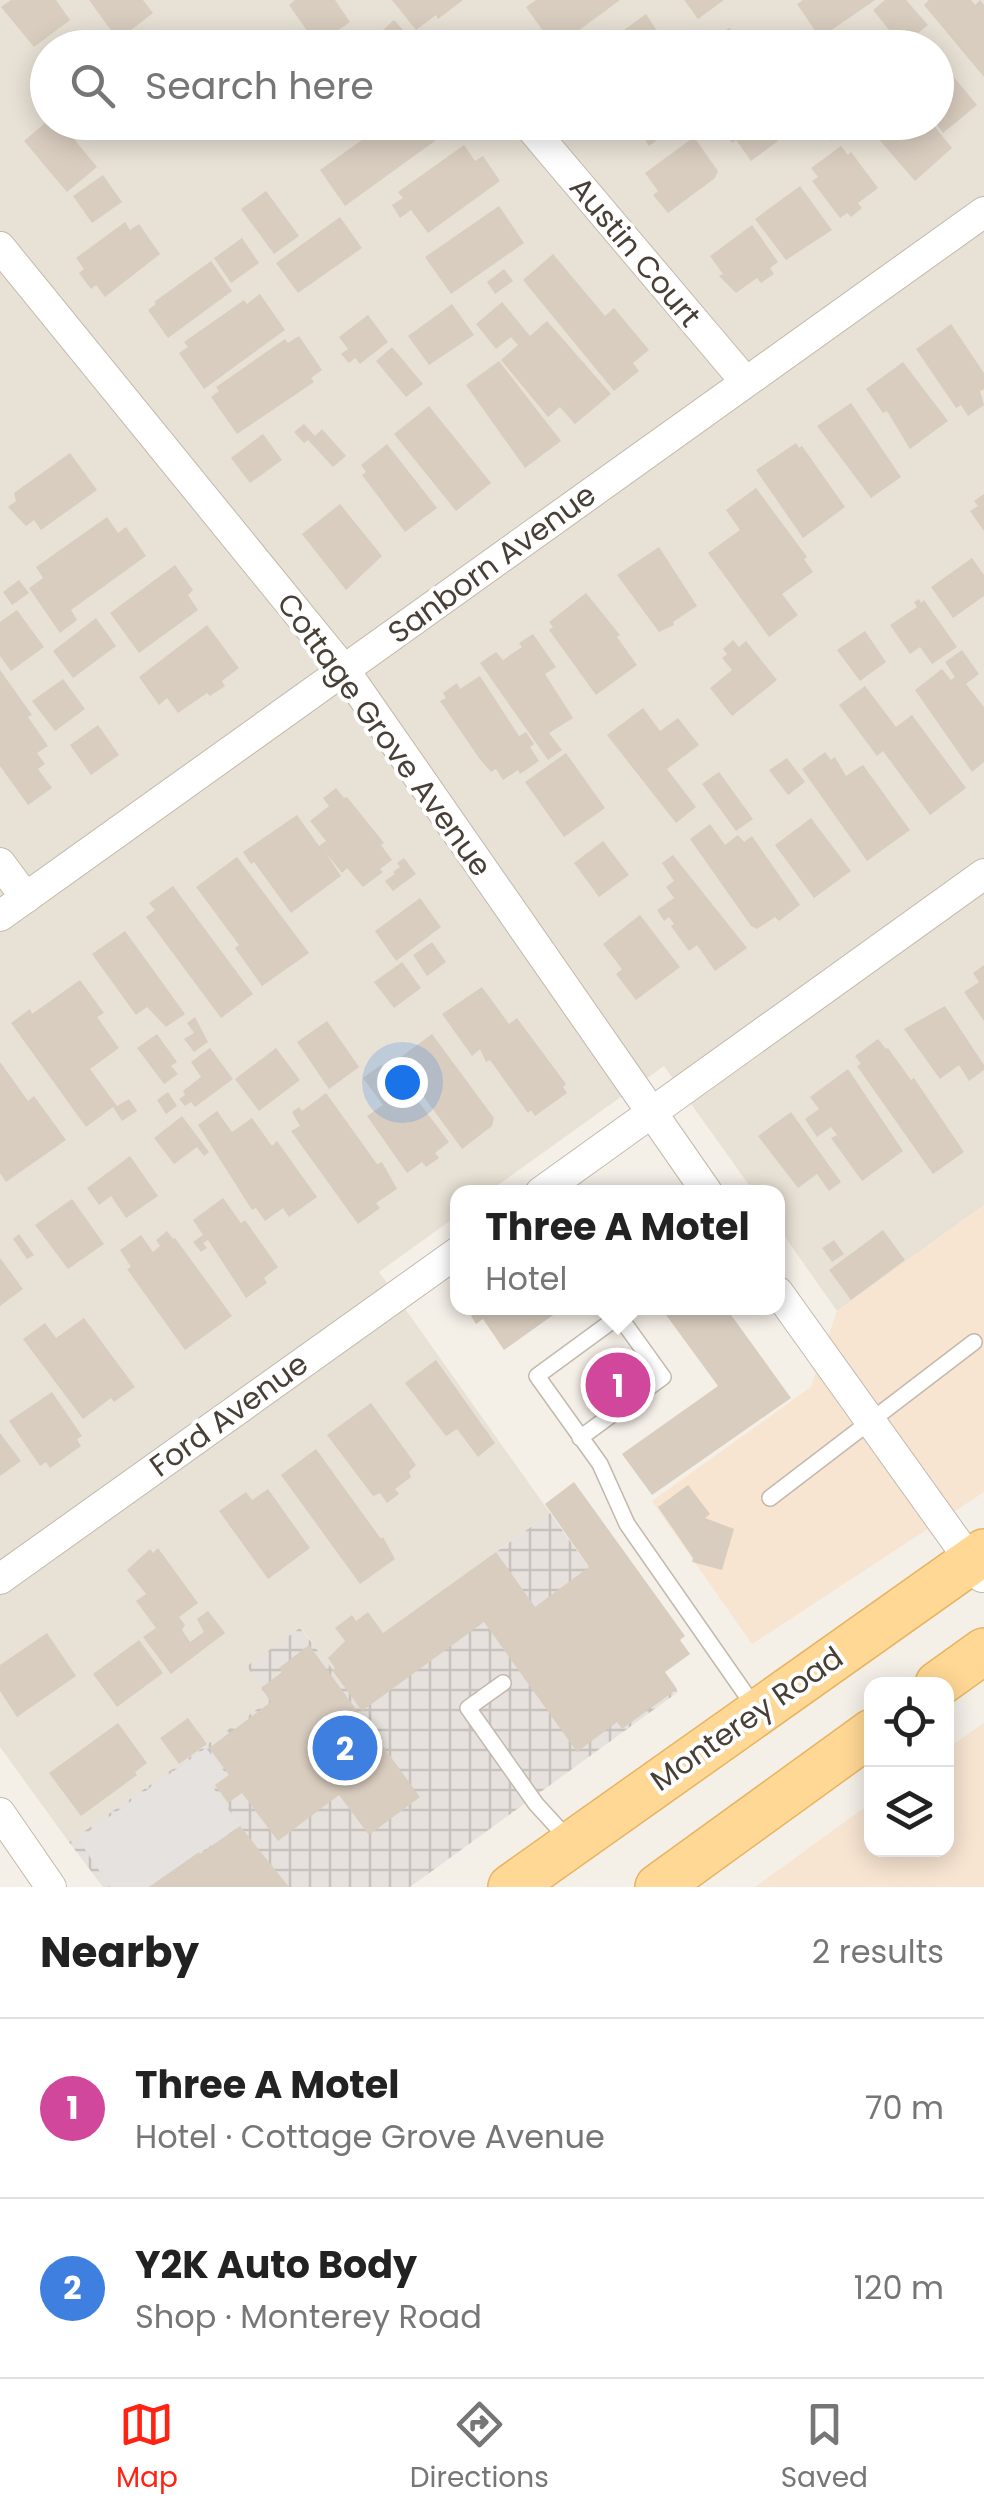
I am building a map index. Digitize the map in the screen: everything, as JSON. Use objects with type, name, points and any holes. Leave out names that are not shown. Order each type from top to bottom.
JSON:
[{"type":"main road","name":"Monterey Road","points":[[511,1887],[758,1712],[979,1564]]},
{"type":"main road","points":[[948,1677],[984,1651]]},
{"type":"main road","points":[[658,1887],[864,1738]]},
{"type":"street","name":"Austin Court","points":[[541,140],[745,381]]},
{"type":"street","name":"Sanborn Avenue","points":[[0,916],[984,212]]},
{"type":"street","name":"Cottage Grove Avenue","points":[[0,248],[345,670],[702,1185]]},
{"type":"street","points":[[0,863],[26,898]]},
{"type":"street","points":[[551,1185],[984,874]]},
{"type":"street","name":"Ford Avenue","points":[[0,1579],[450,1258]]},
{"type":"street","points":[[785,1302],[979,1564]]},
{"type":"street","points":[[0,1814],[52,1887]]},
{"type":"lane","points":[[580,1438],[663,1377],[619,1316],[536,1376],[580,1438],[600,1464],[627,1524],[758,1712]]},
{"type":"lane","points":[[770,1498],[974,1342]]},
{"type":"lane","points":[[503,1683],[468,1708],[536,1804],[572,1843]]},
{"type":"shaded area","points":[[0,0],[984,0],[984,1205],[837,1311],[785,1237],[785,1185],[749,1185],[664,1066],[498,1185],[450,1185],[450,1221],[379,1272],[550,1513],[332,1670],[301,1628],[260,1688],[270,1701],[69,1842],[0,1747]]},
{"type":"shaded area","points":[[984,1205],[984,1492],[752,1644],[652,1501],[811,1387],[837,1311]]},
{"type":"shaded area","points":[[550,1513],[678,1692],[410,1887],[103,1887],[69,1842],[269,1701],[247,1666],[300,1628],[333,1670]]},
{"type":"shaded area","points":[[984,1723],[984,1887],[755,1887],[864,1808],[864,1857],[954,1857],[954,1744]]},
{"type":"shaded area","points":[[206,1748],[227,1775],[212,1786],[240,1826],[149,1887],[110,1887],[78,1839]]},
{"type":"building","points":[[11,0],[56,0],[70,20],[57,30],[30,30],[30,42],[1,7]]},
{"type":"building","points":[[89,0],[143,0],[153,13],[131,30],[111,30]]},
{"type":"building","points":[[295,0],[335,0],[350,22],[339,30],[306,30],[289,5]]},
{"type":"building","points":[[392,0],[463,0],[416,30]]},
{"type":"building","points":[[536,0],[620,0],[579,30],[542,30],[526,7]]},
{"type":"building","points":[[684,0],[724,0],[698,19]]},
{"type":"building","points":[[803,0],[875,0],[832,30],[815,30],[797,4]]},
{"type":"building","points":[[885,0],[906,0],[928,25],[922,30],[889,30],[873,10]]},
{"type":"building","points":[[929,0],[971,0],[975,5],[980,0],[984,5],[984,77],[954,41],[954,30],[945,30],[924,5]]},
{"type":"building","points":[[646,14],[656,30],[624,30]]},
{"type":"building","points":[[394,20],[403,30],[383,30]]},
{"type":"building","points":[[954,77],[977,105],[954,124]]},
{"type":"building","points":[[30,136],[30,140],[75,140],[97,167],[67,192],[24,141]]},
{"type":"building","points":[[362,140],[436,140],[345,206],[320,170]]},
{"type":"building","points":[[690,140],[696,140],[718,171],[715,178],[668,213],[653,195],[658,191],[645,173]]},
{"type":"building","points":[[736,140],[777,140],[778,141],[751,161]]},
{"type":"building","points":[[880,140],[946,140],[952,148],[915,181]]},
{"type":"building","points":[[464,145],[475,161],[483,156],[500,181],[428,233],[411,210],[400,218],[392,205],[403,198],[398,192]]},
{"type":"building","points":[[841,146],[848,155],[851,152],[878,188],[858,203],[862,208],[851,217],[847,213],[840,218],[812,181],[818,177],[811,168]]},
{"type":"building","points":[[103,175],[122,202],[92,223],[73,196]]},
{"type":"building","points":[[800,186],[832,230],[786,260],[755,219]]},
{"type":"building","points":[[266,191],[299,236],[274,254],[241,209]]},
{"type":"building","points":[[499,206],[524,243],[451,294],[425,257]]},
{"type":"building","points":[[340,217],[362,248],[298,293],[276,263]]},
{"type":"building","points":[[125,222],[130,230],[139,224],[160,254],[105,297],[96,285],[91,289],[79,273],[84,269],[76,258]]},
{"type":"building","points":[[752,225],[778,262],[770,268],[774,274],[761,283],[757,278],[736,293],[719,276],[723,274],[710,256]]},
{"type":"building","points":[[242,238],[259,263],[231,283],[214,258]]},
{"type":"building","points":[[553,254],[605,316],[614,308],[649,350],[633,363],[639,371],[614,391],[523,280]]},
{"type":"building","points":[[211,261],[232,291],[168,338],[148,310]]},
{"type":"building","points":[[504,269],[513,281],[495,294],[487,282]]},
{"type":"building","points":[[260,294],[285,330],[204,389],[179,353],[188,347],[184,342],[244,300],[247,304]]},
{"type":"building","points":[[502,302],[530,336],[547,321],[611,394],[575,424],[560,407],[548,417],[501,360],[518,345],[511,337],[496,349],[476,324]]},
{"type":"building","points":[[452,304],[474,335],[429,365],[408,336]]},
{"type":"building","points":[[368,315],[388,342],[360,364],[355,358],[349,363],[341,354],[348,349],[339,337]]},
{"type":"building","points":[[951,324],[984,373],[984,389],[980,391],[984,405],[968,416],[961,405],[956,408],[916,349]]},
{"type":"building","points":[[299,336],[322,370],[311,378],[314,382],[237,434],[211,397],[219,391],[216,387],[285,339],[288,343]]},
{"type":"building","points":[[392,347],[423,384],[406,397],[376,361]]},
{"type":"building","points":[[499,361],[561,441],[525,468],[466,385]]},
{"type":"building","points":[[903,362],[948,421],[910,449],[887,411],[883,413],[866,389]]},
{"type":"building","points":[[851,403],[901,477],[871,498],[817,426]]},
{"type":"building","points":[[429,406],[491,483],[456,511],[394,434]]},
{"type":"building","points":[[304,424],[315,436],[322,429],[346,456],[333,467],[308,440],[304,443],[294,432]]},
{"type":"building","points":[[263,434],[282,460],[250,483],[231,458]]},
{"type":"building","points":[[796,443],[845,507],[803,538],[756,470]]},
{"type":"building","points":[[387,444],[437,508],[405,532],[362,475],[366,472],[361,465]]},
{"type":"building","points":[[70,453],[97,490],[41,530],[34,520],[26,526],[8,507],[16,501],[14,493]]},
{"type":"building","points":[[756,488],[807,557],[804,559],[813,572],[782,594],[798,615],[769,637],[708,553],[740,530],[726,510]]},
{"type":"building","points":[[984,494],[984,531],[970,511],[978,506],[974,501]]},
{"type":"building","points":[[340,504],[382,556],[346,590],[302,534]]},
{"type":"building","points":[[107,517],[118,533],[126,527],[146,556],[71,610],[77,620],[60,633],[29,588],[43,578],[36,567]]},
{"type":"building","points":[[659,547],[697,606],[659,632],[617,575]]},
{"type":"building","points":[[972,558],[984,575],[984,596],[953,618],[931,587]]},
{"type":"building","points":[[175,565],[193,590],[188,595],[198,610],[139,653],[110,613]]},
{"type":"building","points":[[19,580],[29,593],[12,605],[3,592]]},
{"type":"building","points":[[586,593],[620,635],[617,637],[637,665],[596,695],[549,630],[553,627],[549,622]]},
{"type":"building","points":[[919,599],[921,603],[924,600],[957,647],[932,664],[920,647],[910,654],[890,625],[917,607],[914,602]]},
{"type":"building","points":[[17,610],[44,647],[11,671],[0,656],[0,622]]},
{"type":"building","points":[[96,618],[116,646],[73,678],[53,651]]},
{"type":"building","points":[[207,625],[239,668],[222,681],[225,686],[178,713],[167,698],[159,705],[139,677]]},
{"type":"building","points":[[865,631],[886,662],[860,681],[837,650]]},
{"type":"building","points":[[533,634],[556,667],[545,674],[573,718],[549,733],[562,750],[548,760],[480,663],[496,652],[503,660]]},
{"type":"building","points":[[733,640],[739,647],[746,641],[777,680],[732,716],[710,688],[732,670],[722,658],[727,654],[723,649]]},
{"type":"building","points":[[962,650],[979,674],[966,684],[984,707],[984,762],[972,772],[915,690],[942,669],[951,680],[955,677],[945,662]]},
{"type":"building","points":[[0,670],[32,715],[28,717],[48,746],[37,753],[45,764],[38,769],[52,788],[28,805],[0,766]]},
{"type":"building","points":[[480,676],[519,736],[526,732],[539,761],[503,780],[496,769],[491,772],[479,758],[440,701],[446,698],[443,693],[457,683],[460,689]]},
{"type":"building","points":[[63,679],[85,709],[55,731],[32,701]]},
{"type":"building","points":[[865,686],[896,727],[912,715],[966,788],[930,815],[883,751],[877,756],[839,705]]},
{"type":"building","points":[[643,708],[660,731],[678,718],[699,745],[667,769],[696,807],[676,823],[607,735]]},
{"type":"building","points":[[98,725],[119,755],[91,775],[70,745]]},
{"type":"building","points":[[825,752],[831,760],[835,757],[846,776],[863,765],[910,830],[867,861],[802,769]]},
{"type":"building","points":[[566,753],[605,808],[564,837],[525,782]]},
{"type":"building","points":[[787,758],[805,782],[788,795],[769,770]]},
{"type":"building","points":[[719,772],[753,819],[736,831],[702,784]]},
{"type":"building","points":[[336,788],[384,843],[381,845],[392,860],[363,887],[347,868],[342,873],[326,853],[341,876],[291,913],[243,852],[297,815],[319,846],[326,841],[310,821],[329,806],[323,798]]},
{"type":"building","points":[[811,818],[851,871],[814,898],[775,845]]},
{"type":"building","points":[[710,824],[725,845],[738,835],[744,842],[752,836],[800,905],[779,921],[775,917],[757,929],[751,926],[690,839]]},
{"type":"building","points":[[603,841],[629,875],[599,897],[574,863]]},
{"type":"building","points":[[673,855],[747,948],[715,971],[697,945],[689,951],[669,917],[664,921],[657,910],[674,898],[666,887],[674,881],[662,863]]},
{"type":"building","points":[[237,857],[309,953],[262,986],[235,948],[239,945],[196,887]]},
{"type":"building","points":[[404,858],[416,874],[393,891],[385,881],[395,874],[400,867],[397,863]]},
{"type":"building","points":[[173,886],[253,994],[221,1018],[146,917],[155,910],[149,903]]},
{"type":"building","points":[[420,898],[441,927],[396,961],[375,931]]},
{"type":"building","points":[[640,915],[680,967],[636,1000],[616,974],[622,969],[603,944]]},
{"type":"building","points":[[125,931],[185,1014],[166,1027],[147,1007],[136,1015],[92,954]]},
{"type":"building","points":[[432,942],[446,962],[427,976],[413,955]]},
{"type":"building","points":[[402,962],[421,988],[394,1008],[374,982]]},
{"type":"building","points":[[984,965],[984,1021],[964,992],[979,982],[973,973]]},
{"type":"building","points":[[80,980],[104,1013],[97,1017],[119,1048],[90,1069],[117,1106],[129,1099],[137,1111],[122,1121],[113,1107],[86,1127],[11,1023],[30,1009],[32,1014]]},
{"type":"building","points":[[482,987],[509,1024],[517,1018],[566,1084],[563,1087],[567,1093],[535,1116],[531,1110],[528,1113],[490,1060],[486,1062],[480,1049],[472,1056],[442,1014]]},
{"type":"building","points":[[945,1006],[984,1065],[984,1070],[969,1081],[959,1065],[940,1079],[904,1029]]},
{"type":"building","points":[[195,1017],[208,1042],[194,1052],[184,1039],[194,1033],[187,1023]]},
{"type":"building","points":[[327,1021],[359,1067],[329,1089],[297,1042]]},
{"type":"building","points":[[157,1034],[177,1062],[171,1066],[178,1074],[164,1084],[137,1048]]},
{"type":"building","points":[[432,1034],[494,1118],[492,1126],[462,1149],[397,1060]]},
{"type":"building","points":[[878,1039],[911,1080],[914,1078],[964,1152],[933,1174],[857,1066],[861,1064],[855,1056]]},
{"type":"building","points":[[210,1048],[233,1079],[195,1107],[191,1102],[185,1106],[179,1099],[185,1095],[183,1091],[201,1077],[191,1062]]},
{"type":"building","points":[[276,1048],[300,1080],[259,1111],[235,1079]]},
{"type":"building","points":[[0,1062],[28,1101],[34,1096],[66,1140],[6,1182],[0,1173]]},
{"type":"building","points":[[381,1065],[392,1081],[399,1076],[449,1142],[435,1153],[439,1158],[426,1167],[422,1162],[407,1173],[367,1116],[383,1105],[363,1078]]},
{"type":"building","points":[[848,1069],[903,1151],[862,1181],[831,1138],[837,1135],[831,1127],[817,1137],[805,1119],[819,1109],[810,1097]]},
{"type":"building","points":[[168,1092],[177,1106],[166,1114],[157,1100]]},
{"type":"building","points":[[326,1093],[377,1164],[382,1162],[397,1189],[376,1203],[380,1208],[358,1224],[291,1131],[300,1126],[292,1112],[299,1107],[302,1111]]},
{"type":"building","points":[[217,1111],[232,1132],[252,1118],[272,1146],[277,1141],[317,1197],[289,1217],[283,1208],[265,1221],[256,1208],[252,1210],[198,1125]]},
{"type":"building","points":[[791,1112],[841,1182],[829,1191],[817,1174],[798,1188],[758,1136]]},
{"type":"building","points":[[182,1116],[209,1152],[204,1156],[197,1147],[174,1164],[154,1138]]},
{"type":"building","points":[[130,1156],[158,1196],[126,1218],[111,1196],[99,1205],[87,1188]]},
{"type":"building","points":[[223,1198],[241,1223],[245,1220],[278,1267],[264,1278],[267,1283],[246,1298],[208,1240],[203,1243],[207,1248],[201,1252],[193,1242],[203,1235],[193,1220]]},
{"type":"building","points":[[72,1199],[104,1244],[68,1269],[35,1225]]},
{"type":"building","points":[[883,1230],[905,1260],[851,1300],[829,1270]]},
{"type":"building","points":[[167,1231],[232,1316],[185,1350],[127,1269],[131,1267],[120,1250],[141,1235],[153,1252],[160,1246],[156,1240]]},
{"type":"building","points":[[19,1234],[34,1255],[27,1259],[13,1239]]},
{"type":"building","points":[[834,1240],[844,1254],[832,1262],[822,1248]]},
{"type":"building","points":[[0,1258],[23,1289],[0,1306]]},
{"type":"building","points":[[553,1315],[504,1350],[483,1319],[476,1324],[471,1316]]},
{"type":"building","points":[[666,1315],[731,1315],[791,1398],[652,1495],[622,1454],[718,1386]]},
{"type":"building","points":[[84,1318],[135,1387],[114,1402],[111,1398],[83,1419],[23,1339],[45,1323],[56,1338]]},
{"type":"building","points":[[436,1360],[495,1443],[478,1457],[457,1429],[446,1436],[405,1383]]},
{"type":"building","points":[[52,1392],[82,1436],[77,1439],[81,1446],[50,1468],[46,1462],[40,1466],[9,1421]]},
{"type":"building","points":[[371,1403],[416,1465],[409,1472],[411,1477],[395,1489],[399,1494],[387,1503],[380,1493],[373,1496],[327,1435]]},
{"type":"building","points":[[0,1433],[21,1461],[0,1476]]},
{"type":"building","points":[[316,1449],[383,1537],[395,1559],[360,1584],[281,1475]]},
{"type":"building","points":[[574,1482],[685,1636],[680,1640],[690,1654],[665,1672],[677,1689],[622,1729],[617,1722],[577,1752],[484,1622],[362,1711],[332,1670],[335,1668],[328,1658],[345,1641],[335,1628],[352,1615],[356,1621],[368,1612],[383,1633],[496,1552],[535,1607],[589,1567],[545,1504]]},
{"type":"building","points":[[688,1485],[710,1514],[705,1518],[734,1529],[722,1570],[692,1562],[658,1507]]},
{"type":"building","points":[[268,1489],[310,1548],[268,1579],[219,1511],[246,1492],[252,1500]]},
{"type":"building","points":[[158,1548],[198,1603],[179,1617],[190,1642],[204,1632],[197,1619],[208,1611],[225,1633],[171,1674],[143,1637],[156,1628],[136,1601],[146,1594],[127,1570],[150,1549],[153,1553]]},
{"type":"building","points":[[47,1633],[76,1676],[17,1717],[0,1691],[0,1665]]},
{"type":"building","points":[[139,1640],[163,1673],[117,1707],[93,1674]]},
{"type":"building","points":[[309,1645],[420,1797],[369,1835],[339,1795],[278,1841],[242,1793],[228,1803],[215,1785],[229,1775],[209,1748],[271,1702],[261,1688]]},
{"type":"building","points":[[188,1718],[207,1744],[179,1764],[160,1738]]},
{"type":"building","points":[[118,1723],[147,1763],[135,1772],[137,1775],[81,1816],[49,1773]]},
{"type":"building","points":[[240,1826],[289,1887],[149,1887],[199,1852]]},
{"type":"place","name":"Three A Motel","points":[[618,1385]]},
{"type":"place","name":"Y2K Auto Body","points":[[345,1748]]}]
